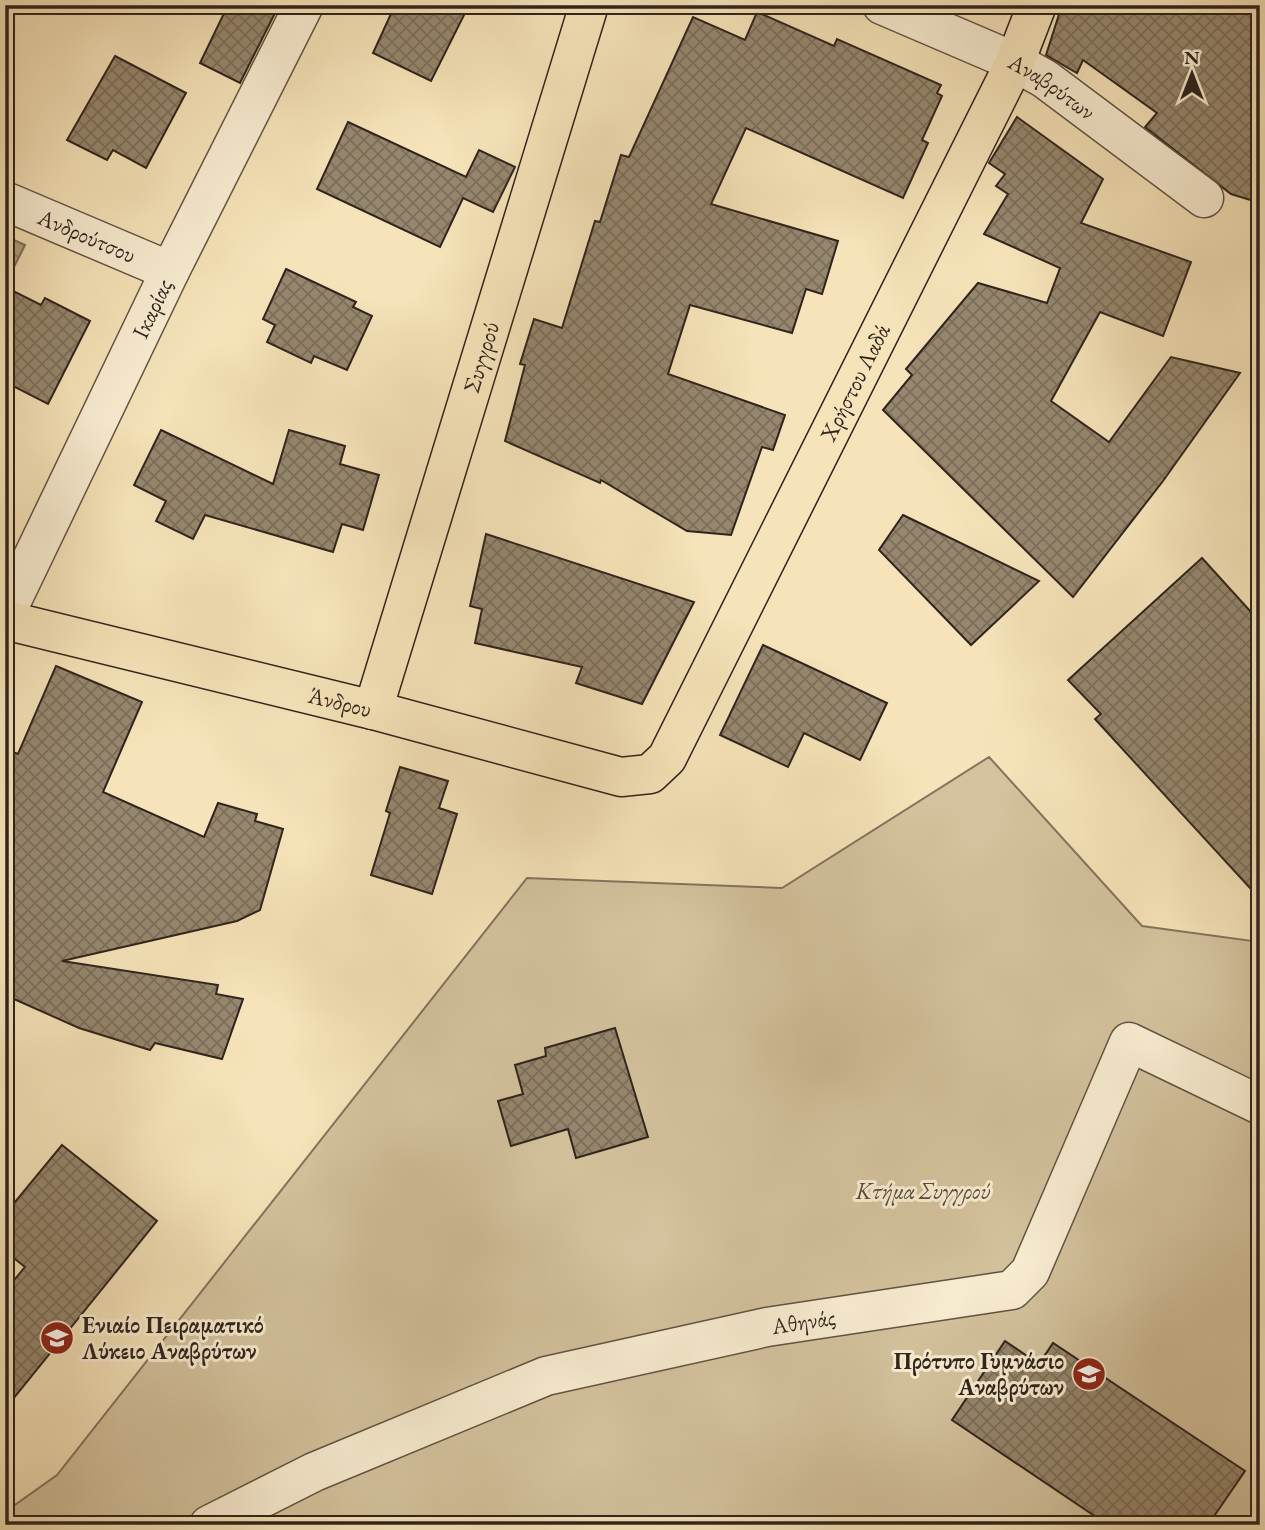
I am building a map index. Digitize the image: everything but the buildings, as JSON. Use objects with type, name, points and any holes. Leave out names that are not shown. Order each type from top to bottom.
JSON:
[{"type":"main road","name":"Συγγρού","points":[[373,710],[589,5]]},
{"type":"main road","name":"Χρήστου Λαδά","points":[[667,758],[1015,62],[1037,5]]},
{"type":"main road","name":"Άνδρου","points":[[5,617],[373,710],[621,777],[650,774],[667,758]]},
{"type":"street","name":"Ικαρίας","points":[[5,617],[170,271],[304,5]]},
{"type":"street","name":"Αναβρύτων","points":[[882,5],[1015,62],[1045,79],[1204,198]]},
{"type":"street","name":"Ανδρούτσου","points":[[5,201],[170,271]]},
{"type":"street","name":"Αθηνάς","points":[[209,1525],[314,1472],[547,1376],[767,1327],[1012,1290],[1030,1272],[1129,1042],[1260,1105]]},
{"type":"green space","name":"Κτήμα Συγγρού","points":[[989,757],[1142,926],[1260,942],[1260,1525],[5,1525],[5,1512],[57,1475],[527,878],[782,888]]},
{"type":"water","points":[[5,236],[25,245],[11,273],[5,270]]},
{"type":"place","name":"Ενιαίο Πειραματικό Λύκειο Αναβρύτων","points":[[57,1338]]},
{"type":"place","name":"Πρότυπο Γυμνάσιο Αναβρύτων","points":[[1089,1374]]}]
